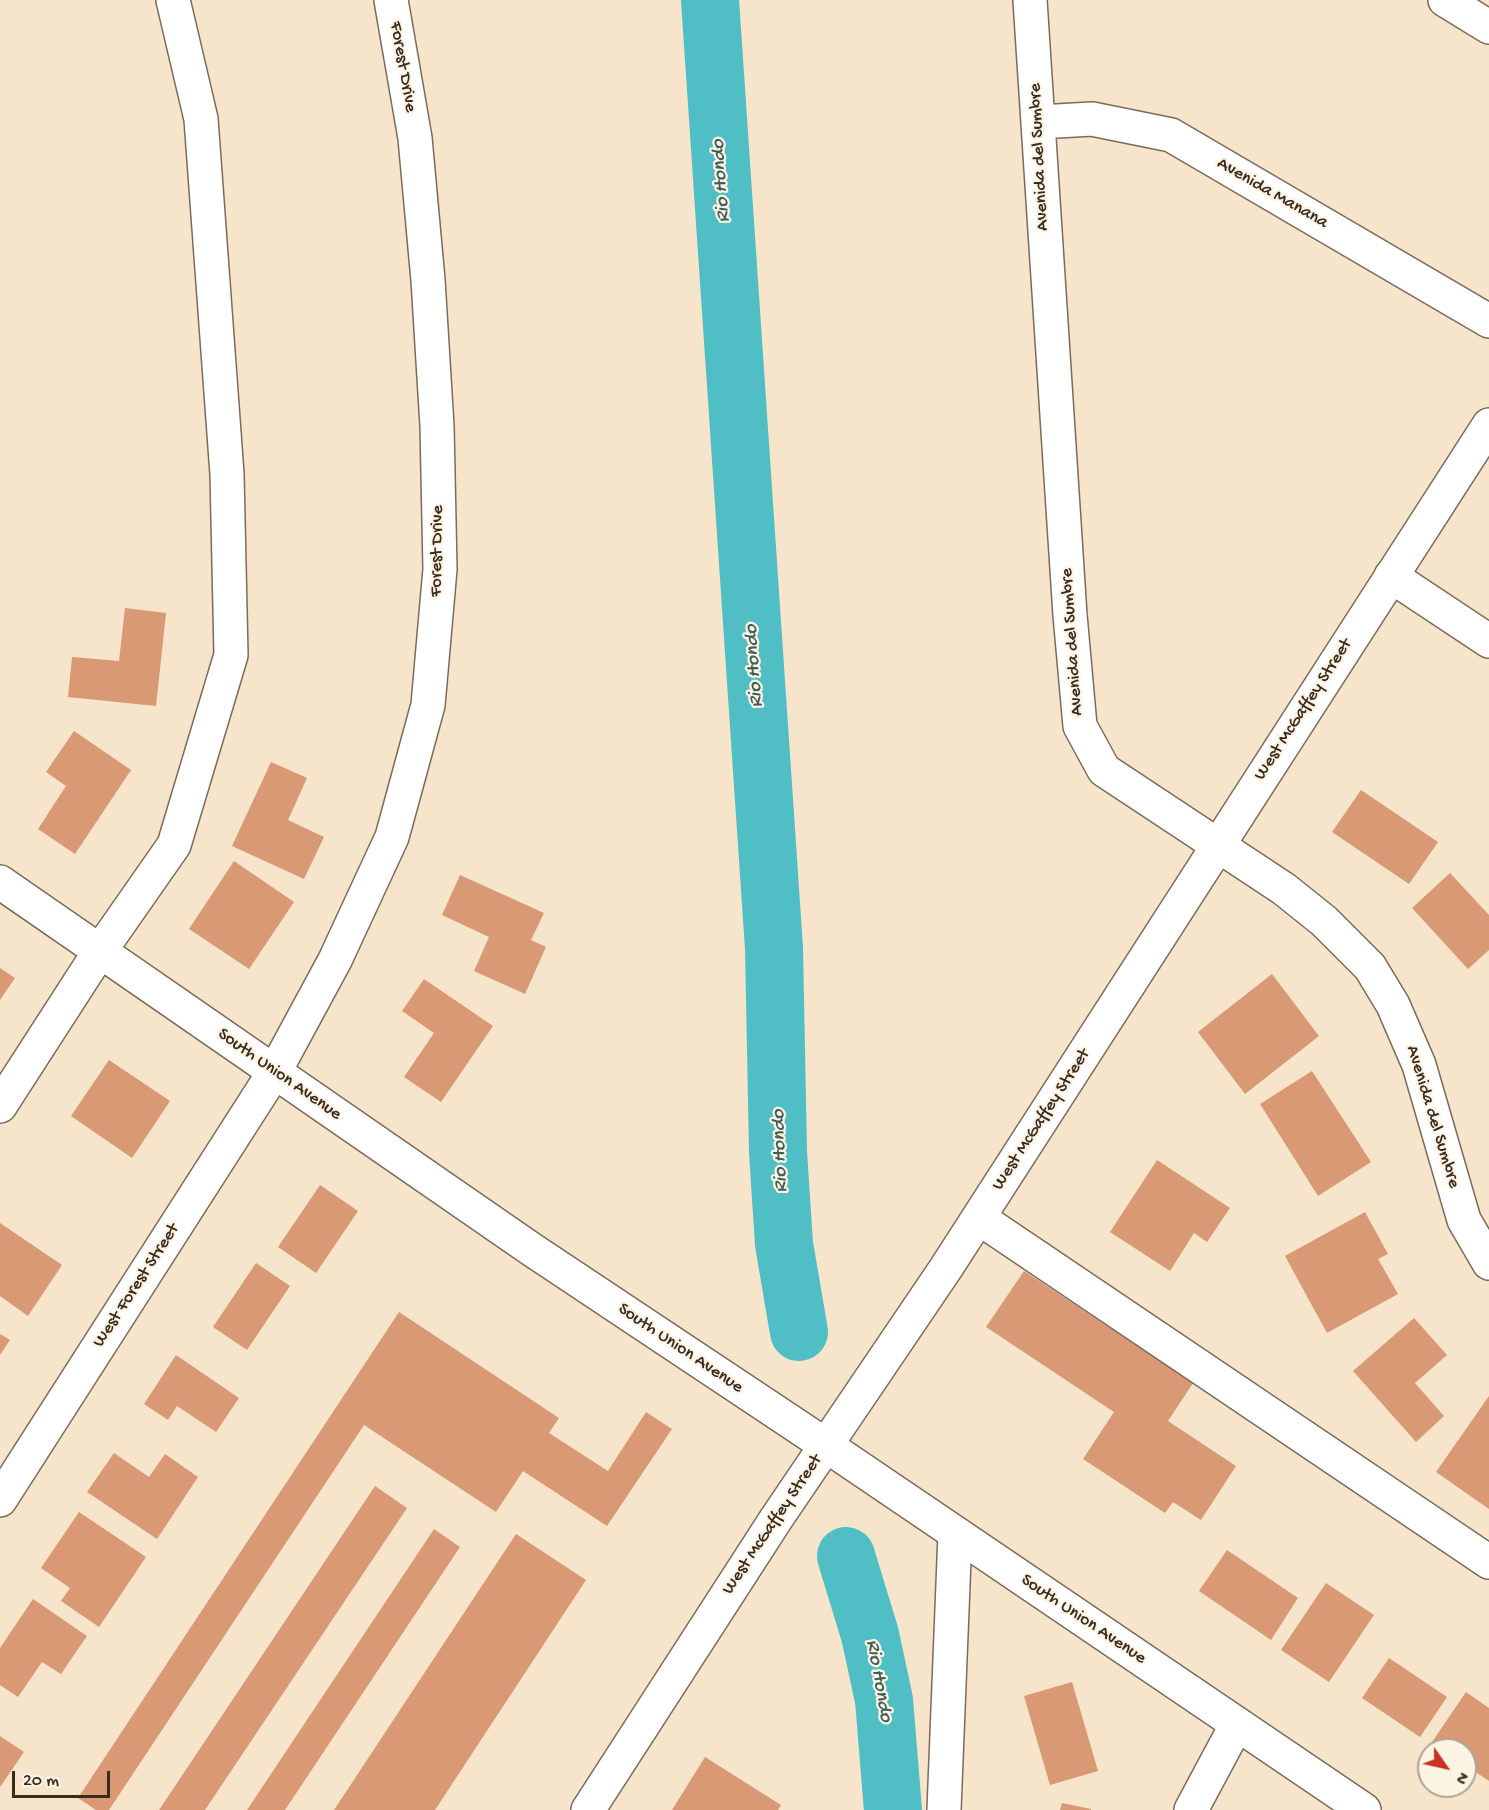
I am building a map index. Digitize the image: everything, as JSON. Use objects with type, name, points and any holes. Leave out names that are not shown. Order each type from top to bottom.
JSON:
[{"type":"street","points":[[0,1106],[100,951],[174,845],[231,655],[227,474],[201,119],[173,0]]},
{"type":"street","name":"Forest Drive","points":[[275,1071],[335,960],[392,837],[428,705],[440,569],[437,426],[429,280],[415,138],[391,0]]},
{"type":"street","name":"Avenida del Sumbre","points":[[1030,0],[1070,615],[1080,726],[1104,770],[1218,843],[1324,921],[1370,968],[1392,1005],[1419,1065],[1464,1220],[1489,1263]]},
{"type":"street","points":[[1445,0],[1489,27]]},
{"type":"street","name":"Avenida Manana","points":[[1039,122],[1092,119],[1171,135],[1489,321]]},
{"type":"street","name":"West McGaffey Street","points":[[588,1810],[776,1519],[979,1218],[1218,843],[1489,425]]},
{"type":"street","points":[[1391,576],[1489,641]]},
{"type":"street","name":"South Union Avenue","points":[[0,882],[531,1249],[827,1446],[1364,1810]]},
{"type":"street","name":"West Forest Street","points":[[0,1500],[275,1071]]},
{"type":"street","points":[[979,1218],[1489,1563]]},
{"type":"street","points":[[944,1810],[955,1534]]},
{"type":"street","points":[[1191,1810],[1237,1724]]},
{"type":"building","points":[[125,608],[166,613],[156,706],[68,697],[72,657],[119,661]]},
{"type":"building","points":[[74,731],[131,770],[75,854],[38,829],[66,786],[46,772]]},
{"type":"building","points":[[271,762],[307,778],[288,820],[324,837],[304,879],[232,846]]},
{"type":"building","points":[[1361,790],[1438,842],[1409,884],[1332,832]]},
{"type":"building","points":[[234,861],[294,902],[249,969],[189,929]]},
{"type":"building","points":[[1450,873],[1489,915],[1489,950],[1468,969],[1412,908]]},
{"type":"building","points":[[460,875],[544,913],[531,940],[546,947],[525,994],[474,971],[489,937],[442,915]]},
{"type":"building","points":[[0,968],[15,978],[0,1000]]},
{"type":"building","points":[[1272,974],[1319,1036],[1245,1094],[1198,1032]]},
{"type":"building","points":[[424,979],[493,1026],[441,1102],[404,1077],[434,1033],[402,1011]]},
{"type":"building","points":[[109,1060],[170,1101],[132,1158],[71,1116]]},
{"type":"building","points":[[1312,1071],[1371,1162],[1318,1196],[1260,1104]]},
{"type":"building","points":[[1157,1160],[1230,1208],[1207,1242],[1194,1233],[1170,1271],[1110,1232]]},
{"type":"building","points":[[320,1185],[358,1211],[316,1273],[278,1247]]},
{"type":"building","points":[[1365,1212],[1388,1254],[1378,1259],[1398,1294],[1327,1333],[1285,1256]]},
{"type":"building","points":[[0,1223],[62,1265],[28,1316],[0,1296]]},
{"type":"building","points":[[256,1263],[290,1286],[247,1350],[213,1327]]},
{"type":"building","points":[[1024,1271],[1193,1383],[1168,1421],[1236,1466],[1201,1520],[1173,1502],[1165,1513],[1083,1459],[1114,1412],[986,1327]]},
{"type":"building","points":[[399,1312],[559,1418],[549,1433],[608,1471],[646,1412],[672,1429],[607,1526],[523,1471],[496,1512],[364,1425],[109,1810],[96,1810],[78,1798]]},
{"type":"building","points":[[1414,1318],[1447,1355],[1415,1383],[1444,1416],[1416,1442],[1353,1371]]},
{"type":"building","points":[[0,1334],[10,1340],[0,1355]]},
{"type":"building","points":[[176,1355],[239,1398],[216,1432],[177,1406],[168,1420],[144,1404]]},
{"type":"building","points":[[1489,1396],[1489,1509],[1436,1472]]},
{"type":"building","points":[[114,1453],[149,1477],[165,1454],[198,1477],[157,1539],[87,1492]]},
{"type":"building","points":[[375,1486],[407,1508],[205,1810],[159,1810]]},
{"type":"building","points":[[79,1512],[146,1557],[99,1627],[61,1601],[70,1588],[41,1568]]},
{"type":"building","points":[[434,1529],[460,1547],[285,1810],[247,1810]]},
{"type":"building","points":[[516,1534],[586,1580],[435,1810],[334,1810]]},
{"type":"building","points":[[1227,1550],[1298,1598],[1271,1640],[1199,1591]]},
{"type":"building","points":[[1326,1583],[1374,1615],[1329,1682],[1281,1650]]},
{"type":"building","points":[[33,1599],[87,1636],[61,1674],[42,1662],[18,1697],[0,1685],[0,1648]]},
{"type":"building","points":[[1389,1658],[1447,1697],[1420,1737],[1362,1698]]},
{"type":"building","points":[[1072,1682],[1098,1771],[1050,1785],[1024,1696]]},
{"type":"building","points":[[1466,1692],[1489,1708],[1489,1781],[1477,1773],[1477,1738],[1435,1738]]},
{"type":"building","points":[[0,1736],[24,1752],[0,1787]]},
{"type":"building","points":[[705,1757],[781,1805],[778,1810],[672,1810]]},
{"type":"building","points":[[1062,1803],[1091,1809],[1091,1810],[1060,1810]]},
{"type":"waterway","name":"Rio Hondo","points":[[710,0],[774,948],[778,1152],[784,1244],[799,1332]]},
{"type":"waterway","name":"Rio Hondo","points":[[846,1556],[870,1635],[884,1700],[893,1810]]}]
